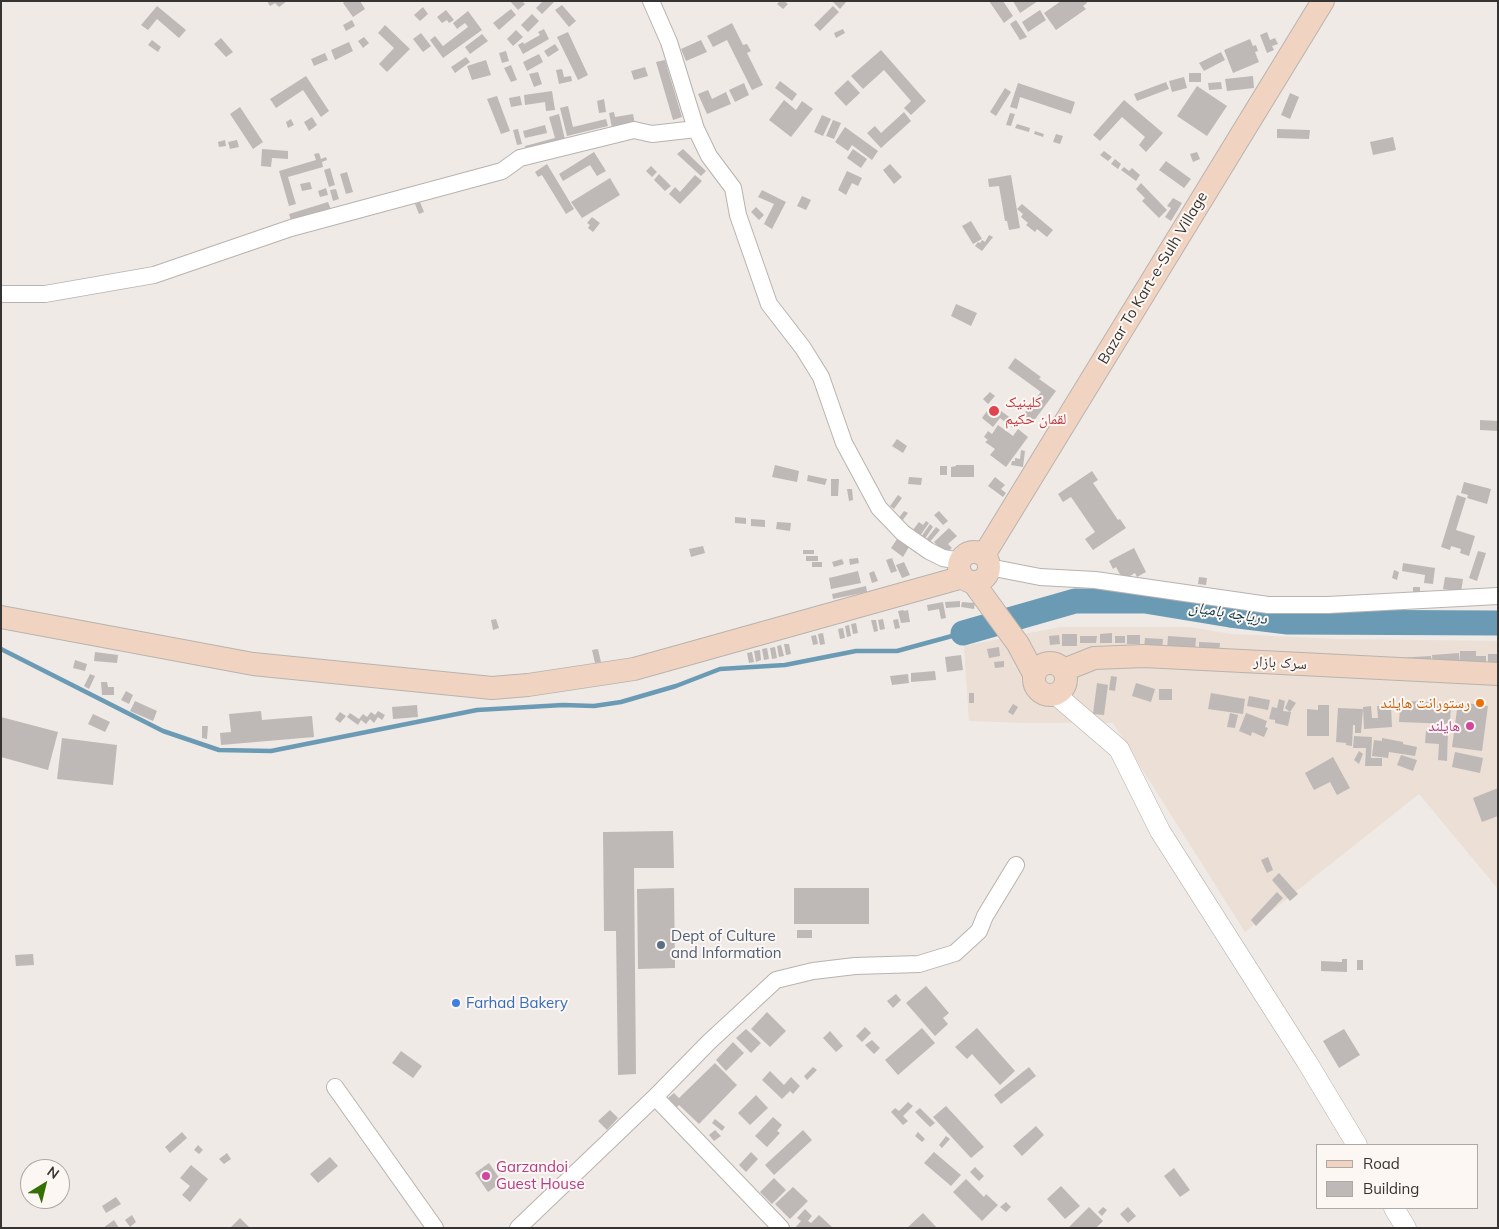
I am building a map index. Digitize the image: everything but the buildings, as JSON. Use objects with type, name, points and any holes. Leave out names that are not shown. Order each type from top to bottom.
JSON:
[{"type":"main road","name":"Bazar To Kart-e-Sulh Village","points":[[976,570],[1323,1]]},
{"type":"main road","points":[[1,616],[253,664],[492,688],[528,685],[634,669],[976,570],[992,600],[1022,642],[1037,669],[1034,683],[1038,690],[1046,695],[1055,694],[1063,689],[1066,680],[1064,670],[1060,666],[1051,662],[1037,669]]},
{"type":"main road","name":"سرک بازار","points":[[1064,670],[1094,658],[1144,656],[1498,674]]},
{"type":"street","points":[[651,1],[669,42],[696,129],[709,156],[733,188],[738,214],[769,304],[803,348],[821,377],[844,443],[880,508],[903,532],[929,551],[976,570],[1040,577],[1095,580],[1268,605],[1328,605],[1498,596]]},
{"type":"street","points":[[1,294],[45,294],[154,275],[291,228],[502,171],[520,158],[634,130],[652,134],[696,129]]},
{"type":"street","points":[[1055,694],[1119,750],[1160,831],[1302,1054],[1356,1144]]},
{"type":"street","points":[[518,1228],[655,1097],[709,1042],[776,980],[812,971],[855,966],[918,964],[955,953],[979,931],[985,916],[1016,865]]},
{"type":"street","points":[[335,1087],[435,1228]]},
{"type":"street","points":[[655,1097],[781,1228]]},
{"type":"street","points":[[1395,1209],[1406,1228]]},
{"type":"shaded area","points":[[1060,627],[1189,627],[1232,634],[1335,639],[1498,641],[1498,889],[1419,794],[1245,932],[1113,723],[969,721],[964,646]]},
{"type":"waterway","name":"دریاچه بامیان","points":[[963,633],[1075,601],[1145,601],[1230,615],[1288,622],[1498,623]]},
{"type":"waterway","points":[[1,649],[163,731],[219,750],[271,751],[477,710],[563,705],[594,706],[621,702],[676,686],[720,669],[785,665],[856,651],[897,651],[963,633]]},
{"type":"place","name":"کلینیک لقمان حکیم","points":[[994,411]]},
{"type":"place","name":"رستورانت هایلند","points":[[1480,703]]},
{"type":"place","name":"هایلند","points":[[1470,726]]},
{"type":"place","name":"Dept of Culture and Information","points":[[661,945]]},
{"type":"place","name":"Farhad Bakery","points":[[456,1003]]},
{"type":"place","name":"Garzandoi Guest House","points":[[486,1176]]}]
